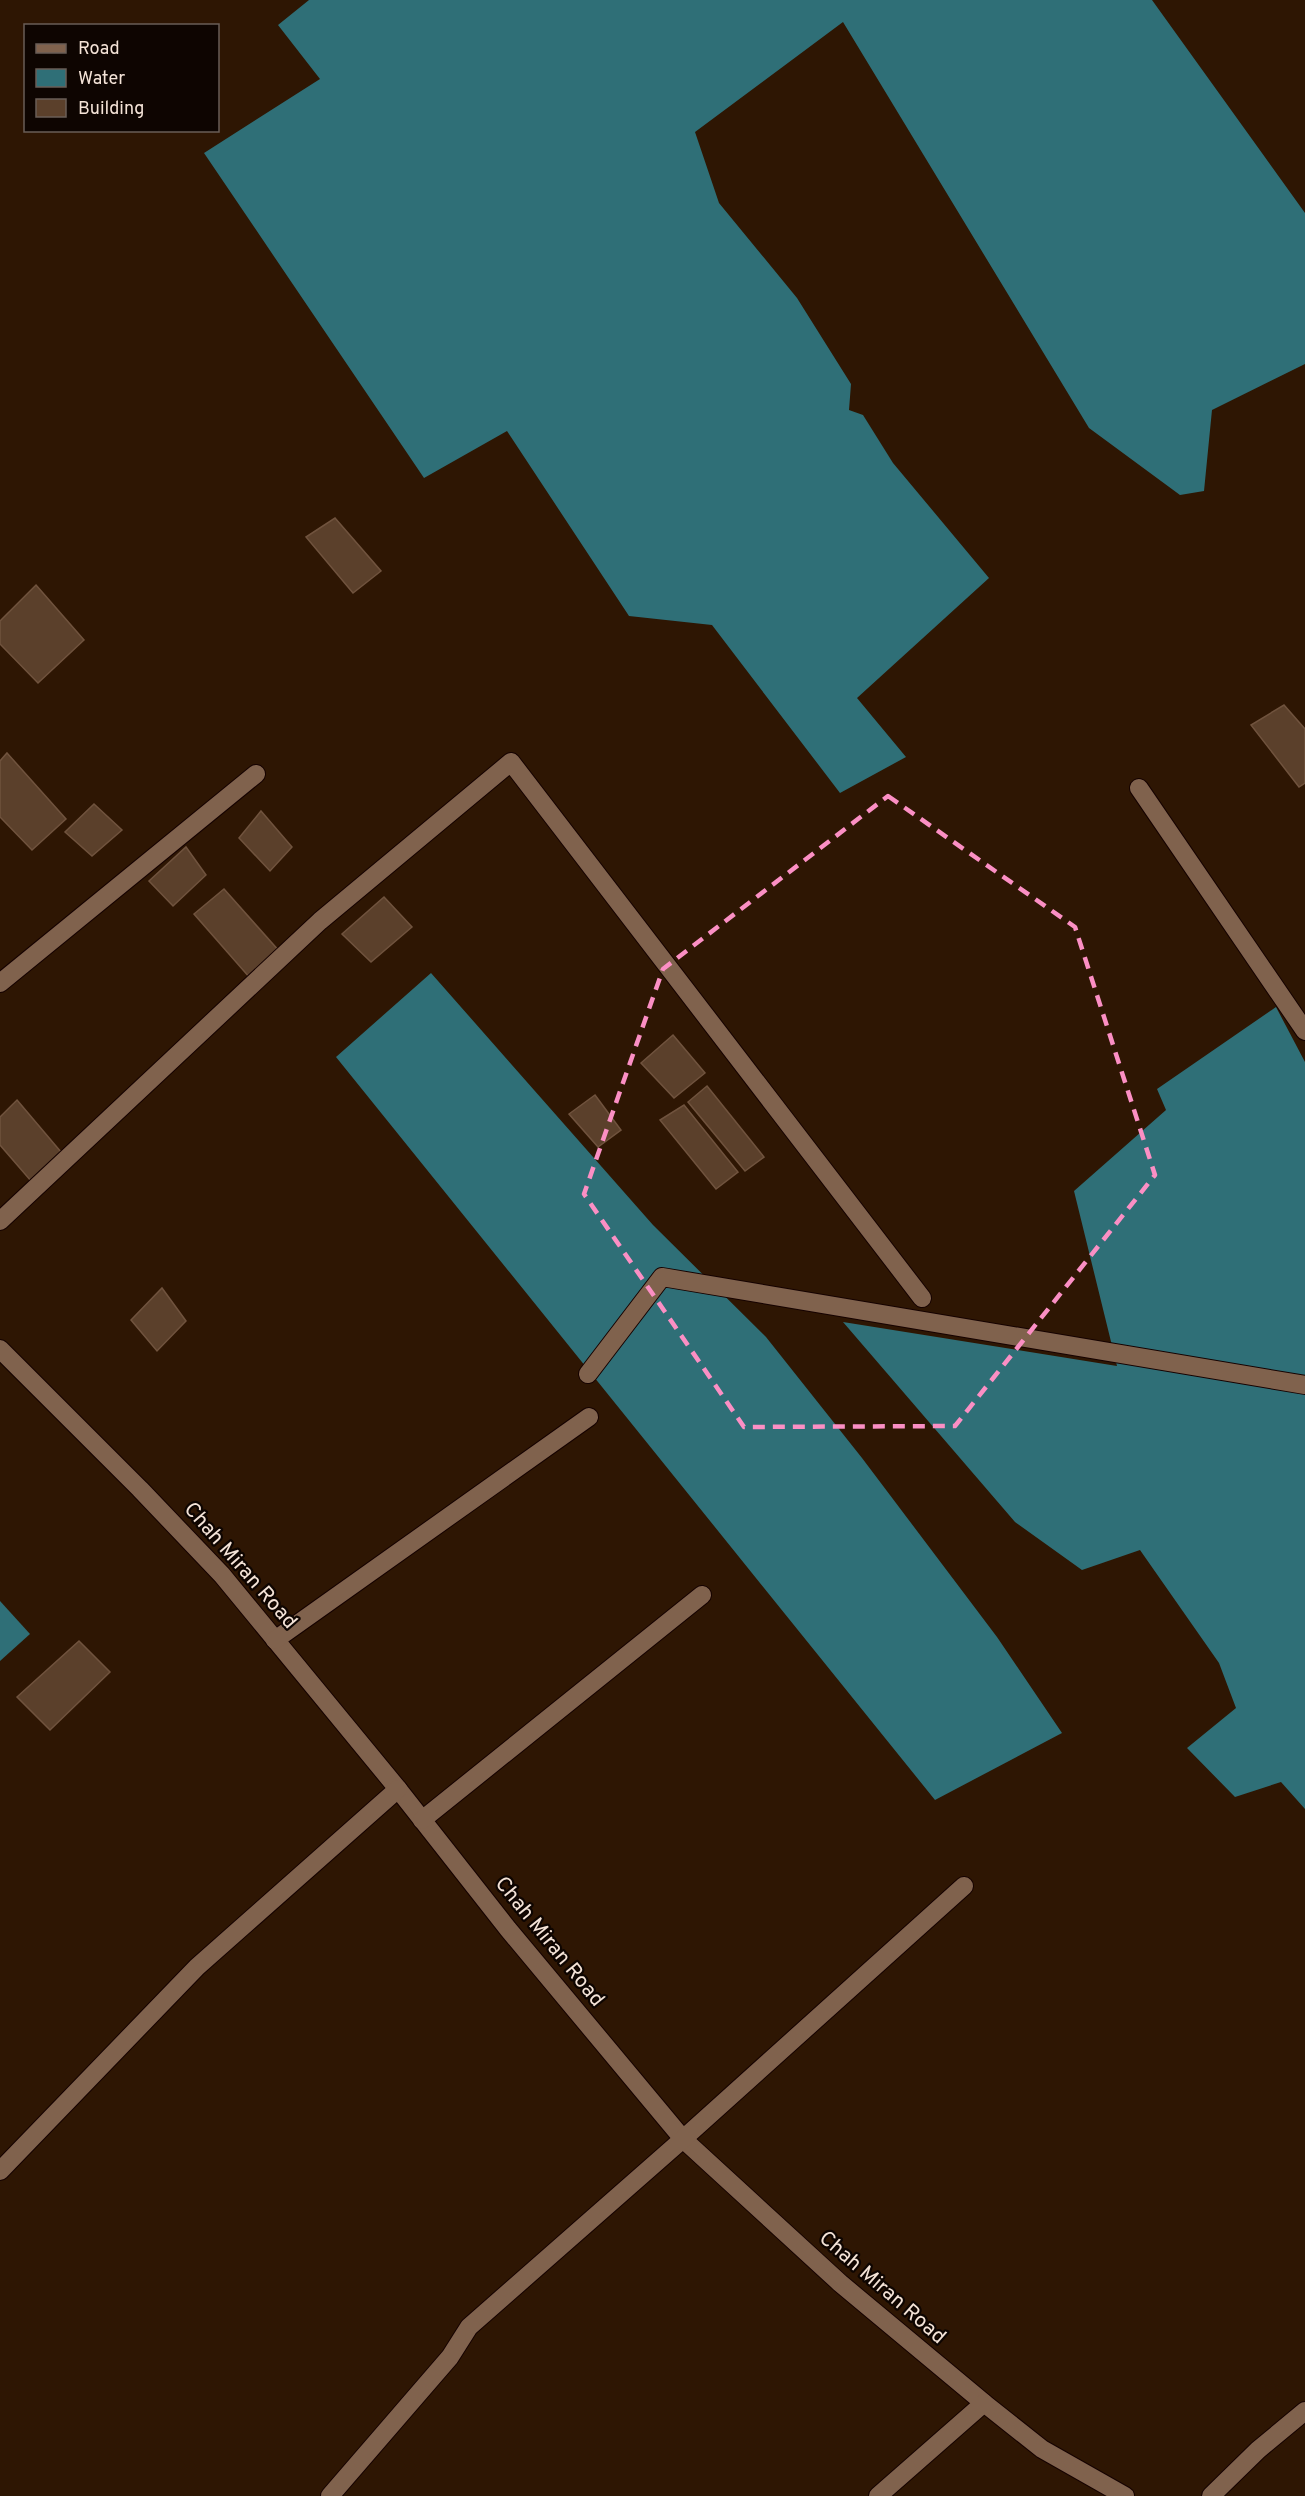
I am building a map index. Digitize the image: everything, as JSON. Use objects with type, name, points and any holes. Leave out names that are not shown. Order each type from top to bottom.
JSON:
[{"type":"street","points":[[0,1221],[320,921],[511,762],[922,1299]]},
{"type":"street","points":[[0,983],[256,774]]},
{"type":"street","points":[[1139,788],[1305,1030]]},
{"type":"street","points":[[588,1374],[662,1276],[1305,1385]]},
{"type":"street","name":"Chah Miran Road","points":[[0,1349],[222,1575],[398,1789],[508,1929],[683,2139],[840,2283],[1042,2450],[1125,2496]]},
{"type":"street","points":[[275,1640],[589,1417]]},
{"type":"street","points":[[422,1820],[702,1595]]},
{"type":"street","points":[[0,2171],[197,1967],[398,1789]]},
{"type":"street","points":[[330,2496],[450,2357],[469,2327],[683,2139],[964,1886]]},
{"type":"street","points":[[878,2496],[984,2403]]},
{"type":"street","points":[[1211,2496],[1258,2450],[1305,2411]]},
{"type":"highlighted area","points":[[888,796],[1075,927],[1155,1175],[955,1426],[744,1427],[584,1194],[663,969]]},
{"type":"water","points":[[309,0],[1152,0],[1305,213],[1305,364],[1212,410],[1204,491],[1180,495],[1089,428],[843,22],[695,132],[719,203],[797,298],[851,384],[849,410],[863,415],[893,463],[989,578],[857,698],[906,757],[840,793],[712,625],[629,616],[507,431],[424,478],[204,153],[320,79],[278,25]]},
{"type":"water","points":[[431,973],[653,1225],[766,1337],[862,1458],[997,1637],[1062,1733],[935,1800],[336,1057]]},
{"type":"water","points":[[1276,1007],[1305,1062],[1305,1809],[1281,1782],[1235,1797],[1187,1748],[1236,1708],[1219,1663],[1140,1550],[1082,1570],[1015,1522],[843,1322],[1117,1366],[1074,1191],[1166,1110],[1157,1089]]},
{"type":"water","points":[[0,1601],[30,1634],[0,1661]]},
{"type":"building","points":[[335,518],[381,571],[353,593],[306,537]]},
{"type":"building","points":[[36,585],[84,640],[38,683],[0,644],[0,621]]},
{"type":"building","points":[[1284,705],[1305,729],[1305,783],[1299,787],[1251,725]]},
{"type":"building","points":[[7,753],[66,819],[32,850],[0,817],[0,761]]},
{"type":"building","points":[[94,804],[122,830],[92,856],[65,832]]},
{"type":"building","points":[[261,811],[292,847],[270,871],[239,838]]},
{"type":"building","points":[[186,847],[206,875],[173,906],[149,881]]},
{"type":"building","points":[[224,889],[280,952],[250,978],[194,914]]},
{"type":"building","points":[[384,897],[412,927],[371,962],[342,934]]},
{"type":"building","points":[[673,1035],[705,1073],[674,1098],[641,1063]]},
{"type":"building","points":[[707,1086],[764,1157],[745,1171],[688,1102]]},
{"type":"building","points":[[595,1095],[621,1130],[598,1147],[569,1114]]},
{"type":"building","points":[[17,1100],[61,1152],[31,1181],[0,1145],[0,1117]]},
{"type":"building","points":[[684,1105],[738,1172],[716,1189],[660,1120]]},
{"type":"building","points":[[162,1288],[186,1321],[157,1351],[131,1320]]},
{"type":"building","points":[[79,1641],[110,1672],[50,1730],[17,1697]]}]
